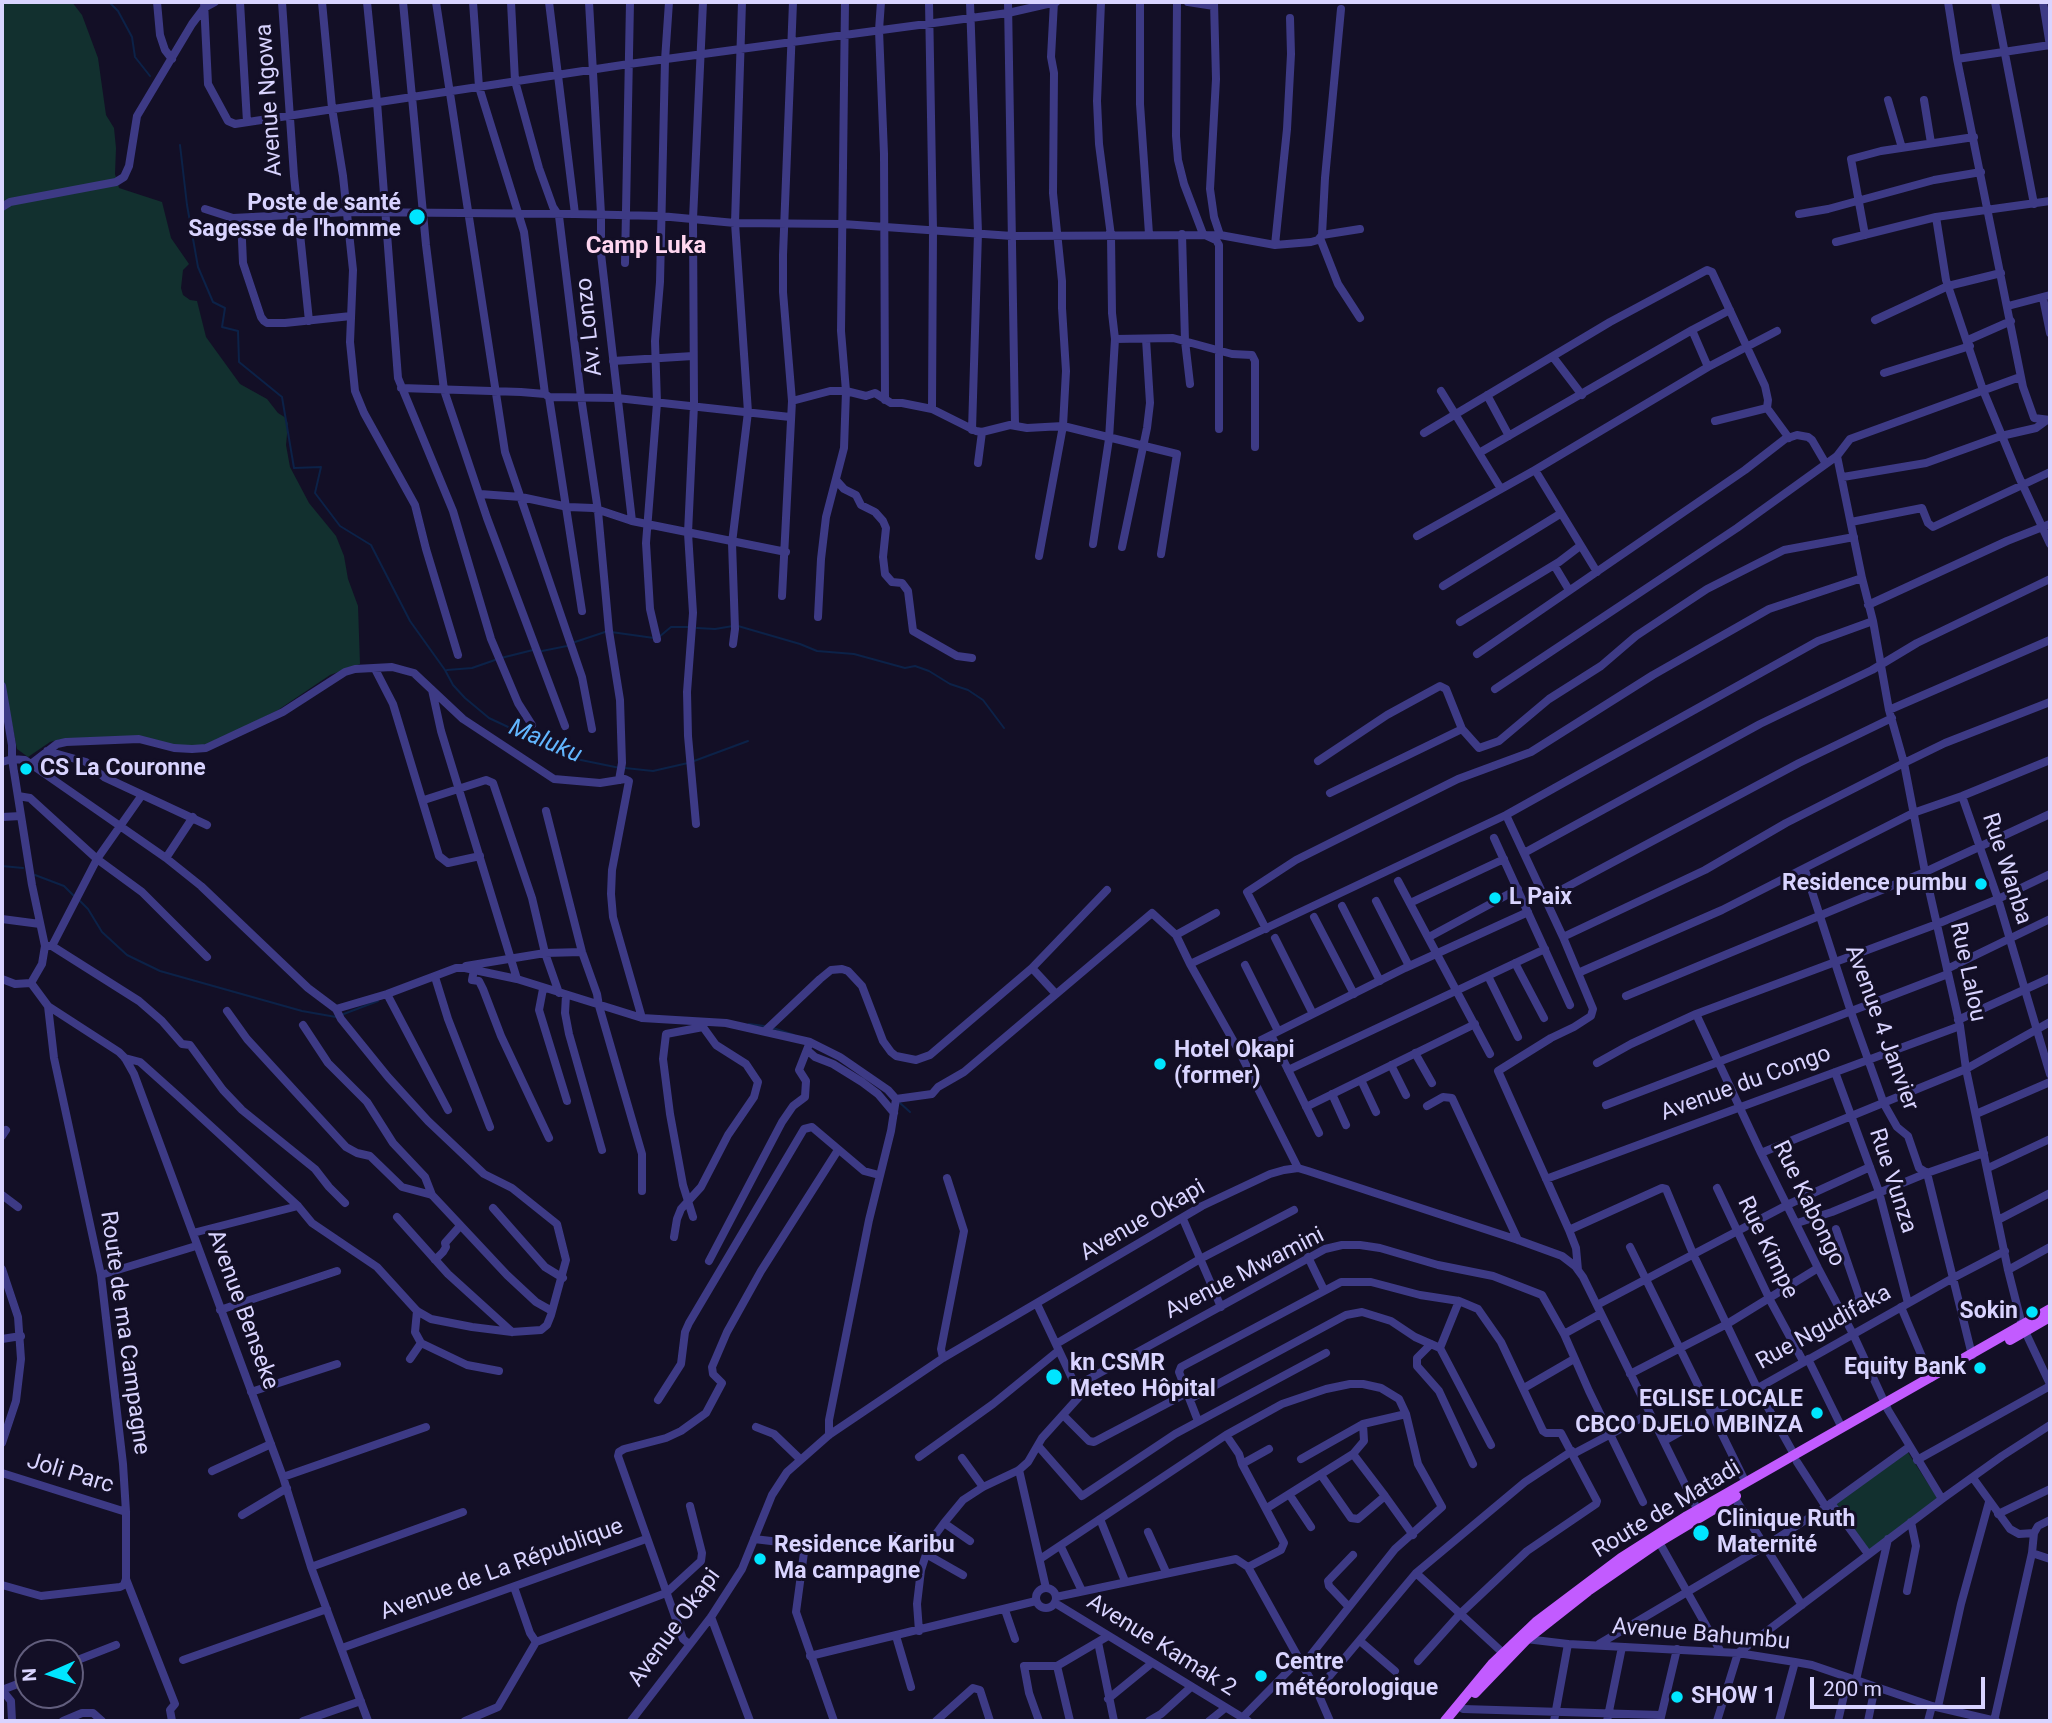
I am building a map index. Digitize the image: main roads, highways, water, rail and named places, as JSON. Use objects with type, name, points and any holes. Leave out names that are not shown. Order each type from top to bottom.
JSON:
[{"type":"main road","name":"Route de Matadi","points":[[1450,1720],[1503,1653],[1650,1539],[1734,1497],[2023,1328],[2050,1309]]},
{"type":"main road","name":"Route de Matadi","points":[[1831,1438],[1842,1428],[1887,1407],[1972,1354],[2050,1317]]},
{"type":"main road","name":"Route de Matadi","points":[[1599,1578],[1659,1542],[1746,1483],[1796,1459]]},
{"type":"main road","name":"Route de Matadi","points":[[1450,1720],[1463,1709],[1524,1638]]},
{"type":"waterway","name":"Maluku","points":[[109,2],[118,11],[132,37],[135,57],[150,76]]},
{"type":"waterway","points":[[180,145],[198,267],[213,302],[225,308],[222,327],[238,331],[239,362],[282,397],[294,468],[321,467],[315,493],[340,526],[371,545],[410,621],[453,685],[465,698],[489,718],[576,759],[620,768]]},
{"type":"waterway","points":[[697,628],[733,626]]},
{"type":"waterway","points":[[738,626],[817,651],[854,654],[905,668],[915,666],[929,671],[983,700],[1004,728]]},
{"type":"waterway","points":[[659,637],[671,627],[688,627]]},
{"type":"waterway","points":[[575,642],[605,632]]},
{"type":"waterway","points":[[611,632],[654,638]]},
{"type":"waterway","points":[[542,651],[567,646]]},
{"type":"waterway","points":[[501,658],[533,650]]},
{"type":"waterway","points":[[447,670],[472,668],[495,660]]},
{"type":"waterway","name":"Maluku","points":[[694,761],[748,741]]},
{"type":"waterway","name":"Maluku","points":[[625,768],[653,771],[688,763]]},
{"type":"waterway","points":[[2,866],[23,868]]},
{"type":"waterway","points":[[35,875],[64,886],[75,897]]},
{"type":"waterway","points":[[80,901],[102,932],[127,955],[160,971],[302,1011],[336,1017]]},
{"type":"waterway","points":[[341,1015],[378,1001]]},
{"type":"waterway","points":[[749,1024],[764,1026]]},
{"type":"waterway","points":[[773,1028],[794,1035]]},
{"type":"waterway","points":[[900,1103],[910,1112]]},
{"type":"place","name":"Poste de santé Sagesse de l'homme","points":[[417,217]]},
{"type":"place","name":"CS La Couronne","points":[[26,769]]},
{"type":"place","name":"Residence pumbu","points":[[1981,884]]},
{"type":"place","name":"L Paix","points":[[1495,898]]},
{"type":"place","name":"Hotel Okapi (former)","points":[[1160,1064]]},
{"type":"place","name":"Sokin","points":[[2032,1312]]},
{"type":"place","name":"Equity Bank","points":[[1980,1368]]},
{"type":"place","name":"kn CSMR Meteo Hôpital","points":[[1054,1377]]},
{"type":"place","name":"EGLISE LOCALE CBCO DJELO MBINZA","points":[[1817,1413]]},
{"type":"place","name":"Clinique Ruth Maternité","points":[[1701,1533]]},
{"type":"place","name":"Residence Karibu Ma campagne","points":[[760,1559]]},
{"type":"place","name":"Centre météorologique","points":[[1261,1676]]},
{"type":"place","name":"SHOW 1","points":[[1677,1697]]},
{"type":"district","name":"Camp Luka","points":[[646,247]]}]
